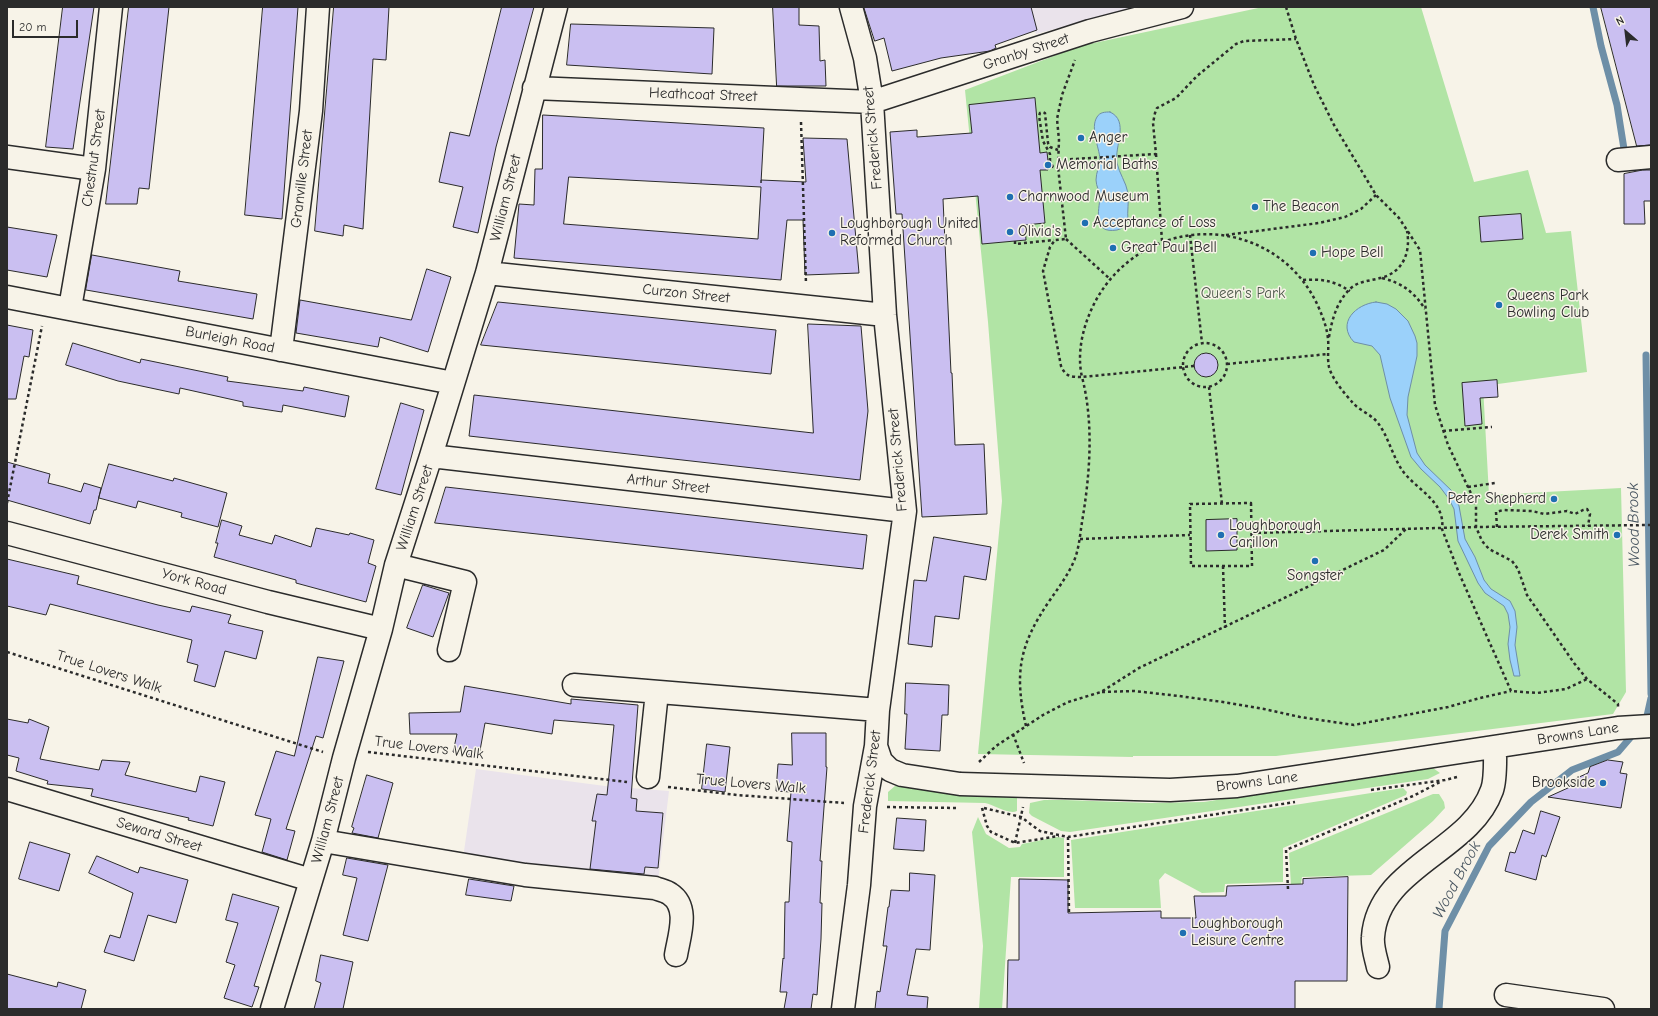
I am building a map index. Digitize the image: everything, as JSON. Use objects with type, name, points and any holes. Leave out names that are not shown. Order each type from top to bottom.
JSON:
[{"type":"street","name":"Chestnut Street","points":[[70,308],[94,168],[111,7]]},
{"type":"street","name":"Granville Street","points":[[281,350],[310,111],[318,7]]},
{"type":"street","name":"William Street","points":[[272,1009],[323,841],[344,758],[381,629],[396,565],[432,456],[487,273],[556,7]]},
{"type":"street","name":"Frederick Street","points":[[844,1009],[859,885],[865,806],[876,746],[878,710],[905,511],[885,315],[872,102],[865,58],[851,7]]},
{"type":"street","name":"Granby Street","points":[[872,102],[1076,36],[1182,7]]},
{"type":"street","name":"Heathcoat Street","points":[[534,88],[872,102]]},
{"type":"street","points":[[7,157],[94,168]]},
{"type":"street","points":[[1618,160],[1651,157]]},
{"type":"street","name":"Curzon Street","points":[[487,273],[885,315]]},
{"type":"street","name":"Burleigh Road","points":[[7,297],[453,383]]},
{"type":"street","name":"Arthur Street","points":[[432,456],[905,511]]},
{"type":"street","name":"York Road","points":[[7,532],[268,602],[381,629]]},
{"type":"street","points":[[396,565],[465,582],[449,650]]},
{"type":"street","points":[[574,685],[878,710]]},
{"type":"street","points":[[649,782],[657,692]]},
{"type":"street","name":"Browns Lane","points":[[876,746],[881,761],[890,770],[902,775],[960,784],[1170,790],[1238,786],[1623,728],[1651,726]]},
{"type":"street","points":[[1378,967],[1373,938],[1378,911],[1390,892],[1418,866],[1445,847],[1478,816],[1493,789],[1495,747]]},
{"type":"street","name":"Seward Street","points":[[7,789],[311,880]]},
{"type":"street","points":[[323,841],[525,875],[655,888],[669,893],[678,900],[680,905],[682,919],[676,955]]},
{"type":"street","points":[[1506,995],[1603,1009]]},
{"type":"path","points":[[1286,7],[1296,39],[1314,85],[1334,125],[1376,195],[1399,218],[1420,250],[1435,405],[1448,445],[1476,504],[1476,527],[1482,542],[1488,549],[1512,561],[1518,569],[1527,595],[1560,644],[1587,679],[1618,704],[1623,728]]},
{"type":"path","points":[[1076,36],[1080,46],[1062,95],[1057,119],[1058,167],[1066,239],[1110,279]]},
{"type":"path","points":[[1162,241],[1153,123],[1157,108],[1176,98],[1197,76],[1236,44],[1244,41],[1296,39]]},
{"type":"path","points":[[800,99],[807,307]]},
{"type":"path","points":[[1058,150],[1050,147],[1048,143],[1045,113],[1040,113],[1039,116],[1043,141],[1050,154],[1049,161],[1053,167],[1058,167]]},
{"type":"path","points":[[1058,160],[1156,154]]},
{"type":"path","points":[[1026,726],[1021,701],[1019,673],[1024,648],[1034,626],[1066,578],[1075,560],[1080,539],[1086,499],[1089,463],[1088,400],[1081,371],[1084,330],[1099,292],[1127,262],[1144,250],[1162,241],[1190,235],[1224,235],[1304,225],[1345,217],[1361,209],[1376,195]]},
{"type":"path","points":[[1328,340],[1335,311],[1350,290],[1353,287],[1367,281],[1381,278],[1392,273],[1401,264],[1407,254],[1409,244],[1406,228]]},
{"type":"path","points":[[1190,235],[1202,343]]},
{"type":"path","points":[[1224,235],[1243,240],[1262,248],[1280,259],[1296,272],[1302,280],[1318,306],[1325,326],[1328,340],[1329,367],[1335,379],[1354,404],[1378,423],[1402,470],[1441,512],[1443,522],[1442,529],[1459,573],[1511,691]]},
{"type":"path","points":[[1015,241],[1015,244],[1066,239]]},
{"type":"path","points":[[1055,240],[1050,247],[1043,271],[1057,350],[1065,374],[1071,377],[1082,377],[1194,366]]},
{"type":"path","points":[[1381,278],[1396,281],[1407,287],[1426,309]]},
{"type":"path","points":[[1302,280],[1327,280],[1340,284],[1350,290]]},
{"type":"path","points":[[7,503],[46,304]]},
{"type":"path","points":[[1202,343],[1209,343],[1216,346],[1226,356],[1227,364],[1225,376],[1221,381],[1209,387],[1198,387],[1192,384],[1184,374],[1182,368],[1183,361],[1189,349],[1202,343]]},
{"type":"path","points":[[1227,364],[1328,354]]},
{"type":"path","points":[[1209,387],[1222,504]]},
{"type":"path","points":[[1443,431],[1492,427]]},
{"type":"path","points":[[1468,487],[1494,483]]},
{"type":"path","points":[[1251,503],[1252,566],[1191,566],[1190,504],[1222,504],[1251,503]]},
{"type":"path","points":[[1497,527],[1496,512],[1503,510],[1532,511],[1544,514],[1566,511],[1576,514],[1587,509],[1590,514],[1588,526]]},
{"type":"path","points":[[1252,533],[1476,527],[1651,525]]},
{"type":"path","points":[[960,784],[982,758],[996,746],[1026,726],[1068,702],[1101,692],[1140,668],[1384,550],[1406,530]]},
{"type":"path","points":[[1080,539],[1190,535]]},
{"type":"path","points":[[1223,566],[1225,628]]},
{"type":"path","name":"True Lovers Walk","points":[[7,652],[344,758],[364,751],[649,782],[737,795],[865,806]]},
{"type":"path","points":[[1101,692],[1134,691],[1179,696],[1230,703],[1300,717],[1354,725],[1448,707],[1511,691],[1537,694],[1566,689],[1587,679]]},
{"type":"path","points":[[1013,734],[1024,764]]},
{"type":"path","points":[[1288,889],[1286,850],[1413,796],[1445,780]]},
{"type":"path","points":[[1015,843],[1024,805]]},
{"type":"path","points":[[982,808],[986,826],[992,832],[1015,843],[1059,836]]},
{"type":"path","points":[[1068,837],[1069,913]]},
{"type":"shaded area","points":[[1025,7],[1139,7],[1036,34]]},
{"type":"shaded area","points":[[476,769],[605,786],[669,791],[656,898],[581,886],[579,893],[465,875],[463,858]]},
{"type":"green space","name":"Queen's Park","points":[[1263,7],[1421,7],[1474,182],[1528,170],[1546,233],[1571,231],[1587,372],[1483,386],[1489,495],[1621,488],[1626,692],[1613,714],[1276,756],[1133,757],[978,754],[1002,501],[988,322],[965,90],[1080,46]]},
{"type":"green space","points":[[1425,767],[1433,768],[1440,773],[1428,779],[1070,832],[1061,831],[1029,813],[1030,803],[1044,800],[1150,803],[1204,802]]},
{"type":"green space","points":[[895,786],[1017,797],[1017,811],[1006,811],[985,803],[888,801],[888,792]]},
{"type":"green space","points":[[1403,788],[1407,792],[1406,795],[1283,848],[1283,882],[1225,884],[1224,892],[1202,893],[1165,873],[1159,880],[1161,908],[1075,908],[1071,840]]},
{"type":"green space","points":[[1433,794],[1439,794],[1444,802],[1445,808],[1433,821],[1371,875],[1302,877],[1301,884],[1291,885],[1289,853]]},
{"type":"green space","points":[[978,817],[986,834],[1009,848],[1020,847],[1022,844],[1057,837],[1064,838],[1064,877],[1011,877],[1002,1009],[979,1009],[983,946],[972,832]]},
{"type":"water","points":[[1110,112],[1116,116],[1119,121],[1120,134],[1117,163],[1128,193],[1128,221],[1125,226],[1117,230],[1109,230],[1100,225],[1098,215],[1100,197],[1096,180],[1100,159],[1094,127],[1098,115]]},
{"type":"water","points":[[1376,302],[1387,304],[1396,309],[1408,321],[1415,336],[1417,343],[1417,356],[1408,397],[1407,415],[1417,453],[1425,465],[1453,492],[1459,506],[1465,539],[1475,557],[1484,580],[1491,589],[1510,601],[1515,611],[1517,627],[1515,645],[1520,676],[1514,676],[1510,660],[1508,644],[1510,627],[1508,614],[1504,606],[1485,593],[1478,583],[1458,541],[1454,509],[1449,499],[1440,487],[1411,457],[1390,398],[1380,355],[1372,346],[1354,342],[1349,335],[1347,328],[1351,316],[1362,306]]},
{"type":"building","points":[[63,7],[94,7],[73,149],[46,147]]},
{"type":"building","points":[[129,7],[169,7],[149,189],[139,188],[137,204],[106,204]]},
{"type":"building","points":[[263,7],[298,7],[282,219],[245,215]]},
{"type":"building","points":[[334,7],[389,7],[386,60],[373,59],[363,229],[344,225],[343,236],[315,231]]},
{"type":"building","points":[[502,7],[534,7],[496,147],[478,233],[453,227],[463,187],[439,182],[450,132],[469,136]]},
{"type":"building","points":[[773,7],[799,7],[799,25],[819,26],[820,61],[825,60],[826,86],[777,86]]},
{"type":"building","points":[[864,7],[1031,7],[1037,30],[995,45],[996,48],[990,51],[941,58],[892,71],[884,38],[875,41]]},
{"type":"building","points":[[1601,7],[1651,7],[1651,145],[1637,146]]},
{"type":"building","points":[[571,24],[714,28],[712,74],[567,65]]},
{"type":"building","points":[[1035,98],[1040,153],[1047,152],[1048,161],[1048,170],[1040,170],[1045,223],[1025,225],[1026,240],[982,244],[978,196],[943,199],[955,445],[984,444],[987,514],[922,517],[902,214],[896,214],[890,132],[917,130],[917,137],[972,133],[969,105]]},
{"type":"building","points":[[543,115],[764,128],[761,180],[806,182],[803,138],[847,139],[859,273],[805,275],[803,220],[787,220],[781,280],[514,258],[519,204],[534,205],[535,169],[542,169]],"holes":[[[569,177],[761,187],[758,239],[564,224]]]},
{"type":"building","points":[[1651,170],[1651,201],[1644,201],[1645,224],[1624,224],[1624,174]]},
{"type":"building","points":[[1521,214],[1523,239],[1481,242],[1479,217]]},
{"type":"building","points":[[7,227],[57,235],[47,277],[7,270]]},
{"type":"building","points":[[92,255],[180,271],[178,281],[257,294],[253,319],[86,290]]},
{"type":"building","points":[[427,269],[451,277],[428,352],[380,337],[378,347],[296,333],[300,300],[411,320]]},
{"type":"building","points":[[498,302],[776,330],[771,374],[481,345]]},
{"type":"building","points":[[808,324],[861,326],[868,411],[860,480],[469,436],[474,395],[813,433]]},
{"type":"building","points":[[7,325],[33,330],[29,357],[24,356],[16,399],[7,399]]},
{"type":"building","points":[[73,343],[140,363],[141,359],[228,377],[227,381],[303,391],[304,387],[349,396],[345,417],[283,405],[282,412],[243,406],[243,402],[180,388],[179,394],[118,381],[66,365]]},
{"type":"building","points":[[1201,353],[1211,353],[1218,360],[1218,370],[1211,377],[1201,377],[1194,370],[1194,360]]},
{"type":"building","points":[[1497,380],[1498,397],[1480,398],[1482,424],[1465,426],[1462,383]]},
{"type":"building","points":[[401,403],[424,410],[401,495],[376,489]]},
{"type":"building","points":[[7,462],[50,474],[48,483],[81,492],[84,483],[101,488],[96,510],[94,510],[90,524],[7,500]]},
{"type":"building","points":[[109,464],[173,481],[174,478],[227,493],[218,527],[181,517],[182,513],[138,501],[136,508],[99,498]]},
{"type":"building","points":[[446,487],[867,535],[863,569],[435,523]]},
{"type":"building","name":"Loughborough Carillon","points":[[1237,519],[1237,550],[1206,551],[1206,520]]},
{"type":"building","points":[[222,520],[242,526],[239,535],[272,544],[275,535],[311,547],[316,528],[349,535],[350,533],[374,540],[368,563],[376,566],[366,602],[296,583],[296,580],[214,557]]},
{"type":"building","points":[[934,537],[991,547],[986,580],[964,576],[959,619],[935,616],[932,647],[908,644],[914,580],[926,581]]},
{"type":"building","points":[[7,559],[79,576],[77,584],[158,605],[190,612],[192,606],[231,615],[228,623],[263,631],[256,659],[225,651],[215,687],[194,681],[198,665],[187,662],[192,640],[50,604],[46,615],[7,606]]},
{"type":"building","points":[[423,585],[449,593],[433,637],[407,628]]},
{"type":"building","points":[[318,657],[344,661],[323,738],[316,736],[286,829],[295,831],[287,860],[262,852],[271,819],[255,815],[276,751],[294,756]]},
{"type":"building","points":[[906,683],[949,685],[948,715],[942,715],[940,751],[905,749],[907,714],[905,714]]},
{"type":"building","points":[[465,686],[571,704],[571,699],[638,705],[631,798],[637,799],[636,811],[663,813],[658,868],[645,867],[644,874],[590,869],[596,821],[592,821],[597,794],[607,795],[614,725],[554,720],[552,734],[485,723],[479,756],[453,752],[457,734],[410,734],[409,713],[460,712]]},
{"type":"building","points":[[7,719],[28,723],[29,719],[49,727],[40,759],[99,770],[102,760],[130,762],[125,775],[196,792],[200,776],[225,782],[213,826],[188,820],[189,818],[91,796],[93,789],[47,784],[48,781],[16,771],[19,758],[7,755]]},
{"type":"building","points":[[792,733],[826,733],[827,767],[820,861],[822,861],[820,903],[822,903],[821,939],[817,995],[813,994],[811,1009],[784,1009],[787,992],[780,992],[783,958],[784,959],[785,902],[789,902],[792,842],[787,841],[791,792],[776,791],[778,764],[792,765]]},
{"type":"building","points":[[707,744],[730,747],[725,792],[702,789]]},
{"type":"building","name":"Brookside","points":[[1608,760],[1623,762],[1620,773],[1627,774],[1621,808],[1548,797],[1570,787],[1568,782],[1588,773],[1590,767]]},
{"type":"building","points":[[367,775],[393,783],[378,838],[352,833],[354,828],[352,827]]},
{"type":"building","points":[[1541,811],[1560,817],[1546,857],[1542,855],[1536,880],[1505,871],[1510,852],[1515,853],[1523,830],[1534,834]]},
{"type":"building","points":[[897,818],[926,820],[924,851],[894,849]]},
{"type":"building","points":[[30,842],[70,854],[59,891],[19,879]]},
{"type":"building","points":[[97,856],[138,873],[140,867],[188,880],[176,923],[148,915],[134,961],[104,952],[110,935],[120,938],[133,893],[89,873]]},
{"type":"building","points":[[347,858],[388,865],[368,941],[343,935],[357,878],[343,875]]},
{"type":"building","points":[[910,873],[935,875],[930,950],[916,949],[907,995],[928,997],[927,1009],[875,1009],[877,991],[880,992],[887,946],[883,946],[891,890],[909,891]]},
{"type":"building","name":"Loughborough Leisure Centre","points":[[1348,877],[1347,981],[1295,981],[1295,1009],[1007,1009],[1008,960],[1019,960],[1019,879],[1068,880],[1068,913],[1161,911],[1161,918],[1196,918],[1194,896],[1226,896],[1227,886],[1303,884],[1303,879]]},
{"type":"building","points":[[469,879],[514,886],[511,901],[466,895]]},
{"type":"building","points":[[233,894],[279,907],[254,986],[259,987],[252,1007],[224,998],[235,965],[226,962],[238,923],[226,920]]},
{"type":"building","points":[[321,955],[353,962],[343,1009],[314,1009],[321,983],[316,981]]},
{"type":"building","points":[[7,974],[57,987],[58,982],[86,990],[81,1009],[7,1009]]},
{"type":"waterway","name":"Wood Brook","points":[[1593,7],[1601,46],[1617,105],[1624,149]]},
{"type":"waterway","name":"Wood Brook","points":[[1646,355],[1651,694]]},
{"type":"waterway","name":"Wood Brook","points":[[1642,722],[1647,716],[1651,698]]},
{"type":"waterway","name":"Wood Brook","points":[[1439,1009],[1445,931],[1489,846],[1531,802],[1572,770],[1618,752],[1636,731]]},
{"type":"place","name":"Anger","points":[[1081,138]]},
{"type":"place","name":"Memorial Baths","points":[[1048,165]]},
{"type":"place","name":"Charnwood Museum","points":[[1010,197]]},
{"type":"place","name":"The Beacon","points":[[1255,207]]},
{"type":"place","name":"Acceptance of Loss","points":[[1085,223]]},
{"type":"place","name":"Olivia's","points":[[1010,232]]},
{"type":"place","name":"Loughborough United Reformed Church","points":[[832,233]]},
{"type":"place","name":"Great Paul Bell","points":[[1113,248]]},
{"type":"place","name":"Hope Bell","points":[[1313,253]]},
{"type":"place","name":"Queens Park Bowling Club","points":[[1499,305]]},
{"type":"place","name":"Peter Shepherd","points":[[1554,499]]},
{"type":"place","name":"Loughborough Carillon","points":[[1221,535]]},
{"type":"place","name":"Derek Smith","points":[[1617,535]]},
{"type":"place","name":"Songster","points":[[1315,561]]},
{"type":"place","name":"Brookside","points":[[1603,783]]},
{"type":"place","name":"Loughborough Leisure Centre","points":[[1183,933]]}]
